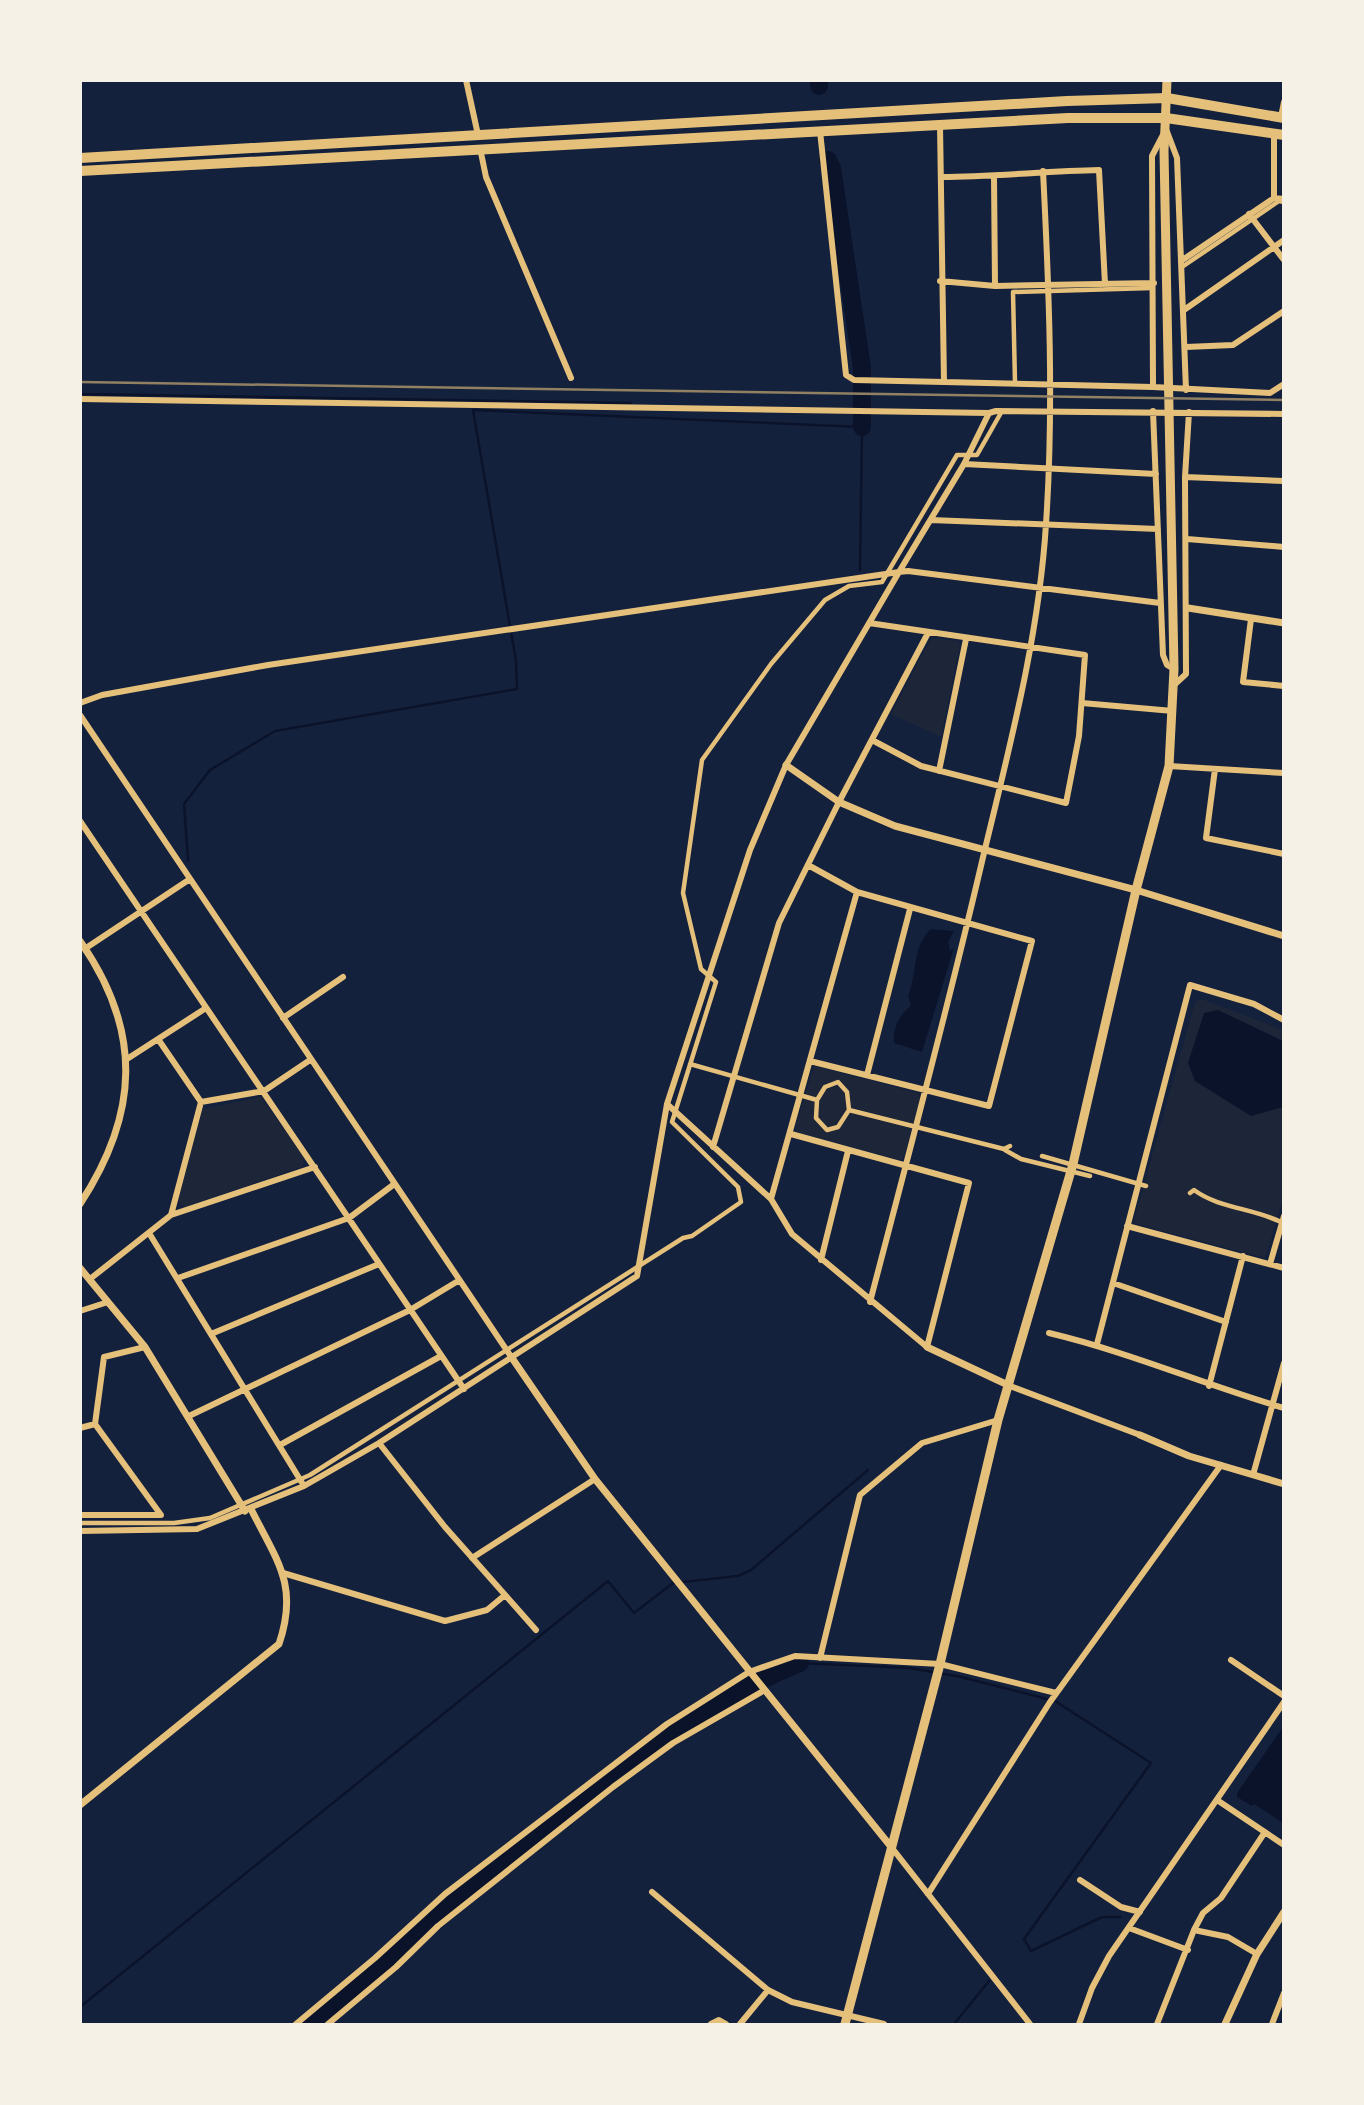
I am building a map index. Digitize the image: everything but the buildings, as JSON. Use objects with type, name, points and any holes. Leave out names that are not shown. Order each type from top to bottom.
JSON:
[{"type":"highway","points":[[80,158],[1167,98],[1282,117]]},
{"type":"highway","points":[[80,172],[480,148],[1068,118],[1166,123],[1279,134]]},
{"type":"main road","points":[[846,2020],[938,1670],[998,1420],[1070,1173],[1136,890],[1169,766],[1174,669],[1167,80]]},
{"type":"street","points":[[466,80],[478,135]]},
{"type":"street","points":[[1282,117],[1283,102]]},
{"type":"street","points":[[1166,123],[1177,158],[1186,390]]},
{"type":"street","points":[[1153,387],[1152,156],[1166,123]]},
{"type":"street","points":[[940,125],[940,281],[944,382]]},
{"type":"street","points":[[820,131],[846,375],[853,380],[1153,387],[1270,393],[1283,384]]},
{"type":"street","points":[[1252,216],[1274,198],[1279,134]]},
{"type":"street","points":[[480,148],[486,177],[570,378]]},
{"type":"street","points":[[942,177],[994,177],[1044,171],[1099,170],[1105,284]]},
{"type":"street","points":[[870,1302],[969,923],[1002,786],[1030,648],[1046,525],[1048,467],[1048,288],[1044,171]]},
{"type":"street","points":[[994,177],[995,286]]},
{"type":"street","points":[[1274,198],[1283,201]]},
{"type":"street","points":[[1181,264],[1252,216],[1283,201]]},
{"type":"street","points":[[1252,216],[1283,260]]},
{"type":"street","points":[[1184,310],[1283,240]]},
{"type":"street","points":[[940,281],[1048,288],[1154,285]]},
{"type":"street","points":[[1015,383],[1013,292],[1105,284],[1154,285]]},
{"type":"street","points":[[1186,347],[1233,345],[1283,311]]},
{"type":"street","points":[[80,399],[873,412],[1153,411],[1283,414]]},
{"type":"street","points":[[638,1268],[683,1238],[692,1236],[741,1202],[742,1194],[738,1187],[671,1122],[716,982],[701,969],[683,893],[702,760],[771,664],[825,600],[849,586],[882,582],[957,455],[977,455],[1002,411]]},
{"type":"street","points":[[1153,411],[1163,655],[1167,665],[1174,669]]},
{"type":"street","points":[[1173,686],[1186,674],[1188,608],[1185,477],[1189,412]]},
{"type":"street","points":[[80,1531],[197,1529],[302,1483],[379,1443],[462,1386],[637,1276],[667,1104],[750,850],[786,765],[964,464],[989,413]]},
{"type":"street","points":[[964,464],[1156,474]]},
{"type":"street","points":[[1185,477],[1283,481]]},
{"type":"street","points":[[931,520],[1158,529]]},
{"type":"street","points":[[1187,539],[1283,547]]},
{"type":"street","points":[[80,703],[102,695],[268,665],[908,571],[1160,603]]},
{"type":"street","points":[[1188,608],[1283,623]]},
{"type":"street","points":[[1251,619],[1243,682],[1283,686]]},
{"type":"street","points":[[869,623],[1085,655],[1082,703],[1066,803],[921,766],[872,740]]},
{"type":"street","points":[[713,1147],[779,923],[928,633]]},
{"type":"street","points":[[939,771],[966,639]]},
{"type":"street","points":[[1082,703],[1173,711]]},
{"type":"street","points":[[80,715],[393,1185],[595,1479],[892,1848],[1030,2025]]},
{"type":"street","points":[[786,765],[839,802],[895,826],[984,852],[1136,890],[1283,936]]},
{"type":"street","points":[[1169,766],[1283,773]]},
{"type":"street","points":[[1215,769],[1206,838],[1283,854]]},
{"type":"street","points":[[80,821],[462,1386]]},
{"type":"street","points":[[808,865],[857,892],[1032,941],[989,1106],[810,1060]]},
{"type":"street","points":[[86,948],[190,879]]},
{"type":"street","points":[[771,1199],[857,892]]},
{"type":"street","points":[[867,1075],[910,909]]},
{"type":"street","points":[[80,941],[108,988],[127,1059],[123,1111],[116,1140],[80,1204]]},
{"type":"street","points":[[283,1018],[342,977]]},
{"type":"street","points":[[1097,1344],[1190,985],[1254,1004],[1283,1020]]},
{"type":"street","points":[[127,1059],[206,1008]]},
{"type":"street","points":[[158,1039],[201,1102],[171,1215]]},
{"type":"street","points":[[201,1102],[264,1091],[310,1060]]},
{"type":"street","points":[[690,1063],[817,1100]]},
{"type":"street","points":[[838,1082],[847,1092],[849,1110],[838,1127],[827,1130],[816,1118],[817,1100],[825,1087],[838,1082]]},
{"type":"street","points":[[667,1104],[771,1199],[792,1234],[927,1347],[1010,1386],[1140,1436],[1283,1484]]},
{"type":"street","points":[[849,1110],[916,1129],[980,1141],[1004,1149],[1021,1159],[1090,1176]]},
{"type":"street","points":[[790,1134],[969,1182],[927,1347]]},
{"type":"street","points":[[1004,1149],[1010,1146]]},
{"type":"street","points":[[821,1260],[848,1151]]},
{"type":"street","points":[[1042,1156],[1146,1186]]},
{"type":"street","points":[[90,1279],[171,1215],[315,1167]]},
{"type":"street","points":[[178,1278],[349,1218],[393,1185]]},
{"type":"street","points":[[1190,1193],[1194,1190],[1211,1202],[1283,1221],[1270,1264]]},
{"type":"street","points":[[1127,1226],[1283,1268]]},
{"type":"street","points":[[149,1233],[302,1483]]},
{"type":"street","points":[[1209,1386],[1243,1256]]},
{"type":"street","points":[[211,1334],[379,1264]]},
{"type":"street","points":[[80,1268],[145,1347],[246,1508],[283,1573],[288,1616],[279,1644],[80,1805]]},
{"type":"street","points":[[189,1416],[410,1310],[458,1281]]},
{"type":"street","points":[[1113,1283],[1226,1322]]},
{"type":"street","points":[[80,1311],[108,1302]]},
{"type":"street","points":[[1049,1333],[1097,1344],[1209,1386],[1283,1408]]},
{"type":"street","points":[[80,1516],[161,1515],[95,1424],[104,1357],[145,1347]]},
{"type":"street","points":[[280,1445],[441,1356]]},
{"type":"street","points":[[1253,1475],[1283,1363]]},
{"type":"street","points":[[302,1483],[462,1386]]},
{"type":"street","points":[[820,1658],[860,1495],[922,1443],[998,1420]]},
{"type":"street","points":[[80,1428],[95,1424]]},
{"type":"street","points":[[379,1443],[472,1558],[536,1630]]},
{"type":"street","points":[[928,1894],[1053,1697],[1221,1465]]},
{"type":"street","points":[[472,1558],[595,1479]]},
{"type":"street","points":[[80,1523],[195,1521],[246,1508]]},
{"type":"street","points":[[283,1573],[445,1621],[487,1610],[505,1595]]},
{"type":"street","points":[[296,2025],[445,1894],[667,1724],[748,1672],[795,1656],[820,1658],[938,1670],[1053,1697]]},
{"type":"street","points":[[1231,1660],[1283,1696]]},
{"type":"street","points":[[328,2025],[396,1967],[438,1926],[613,1787],[673,1742],[761,1688]]},
{"type":"street","points":[[1079,2025],[1093,1988],[1129,1928],[1283,1702]]},
{"type":"street","points":[[1216,1800],[1283,1845]]},
{"type":"street","points":[[1157,2025],[1202,1913],[1221,1898],[1265,1832]]},
{"type":"street","points":[[1080,1880],[1121,1907],[1140,1912]]},
{"type":"street","points":[[652,1892],[768,1990],[792,2002],[846,2020],[884,2025]]},
{"type":"street","points":[[1225,2025],[1257,1954],[1283,1912]]},
{"type":"street","points":[[1129,1928],[1188,1950]]},
{"type":"street","points":[[1194,1930],[1228,1937],[1257,1954]]},
{"type":"street","points":[[740,2025],[768,1990]]},
{"type":"street","points":[[1272,2025],[1283,1993]]},
{"type":"street","points":[[711,2025],[719,2020],[726,2025]]},
{"type":"shaded area","points":[[934,638],[958,641],[960,645],[941,737],[891,714],[930,640]]},
{"type":"shaded area","points":[[931,929],[954,931],[948,942],[950,951],[954,948],[922,1052],[894,1043],[894,1037],[898,1022],[911,1005],[908,996],[918,952]]},
{"type":"shaded area","points":[[1202,999],[1283,1030],[1283,1199],[1265,1258],[1136,1224],[1134,1220],[1195,1002]]},
{"type":"shaded area","points":[[1218,1010],[1283,1041],[1283,1107],[1251,1116],[1195,1081],[1188,1063],[1204,1013]]},
{"type":"shaded area","points":[[814,1066],[918,1093],[920,1098],[904,1157],[900,1160],[797,1132],[795,1128]]},
{"type":"shaded area","points":[[261,1097],[305,1159],[302,1167],[184,1207],[178,1201],[203,1109]]},
{"type":"shaded area","points":[[1283,1727],[1284,1823],[1254,1804],[1252,1806],[1237,1797],[1237,1793]]},
{"type":"waterway","points":[[819,80],[819,86]]},
{"type":"waterway","points":[[828,160],[832,168],[862,368],[862,427]]},
{"type":"waterway","points":[[80,394],[631,403]]},
{"type":"waterway","points":[[188,860],[184,804],[210,770],[275,731],[517,689],[516,661],[473,410],[862,427],[860,570]]},
{"type":"waterway","points":[[80,2007],[608,1581],[634,1613],[673,1583],[738,1576],[751,1570],[868,1470]]},
{"type":"waterway","points":[[800,1663],[910,1668],[961,1677],[1055,1701],[1151,1763],[1024,1939],[1031,1951],[1102,1917],[1120,1917]]},
{"type":"waterway","points":[[309,2024],[407,1945],[432,1918],[464,1891],[624,1765],[709,1709],[800,1663]]},
{"type":"waterway","points":[[954,2024],[989,1981]]},
{"type":"railway","points":[[80,382],[1284,400]]}]
